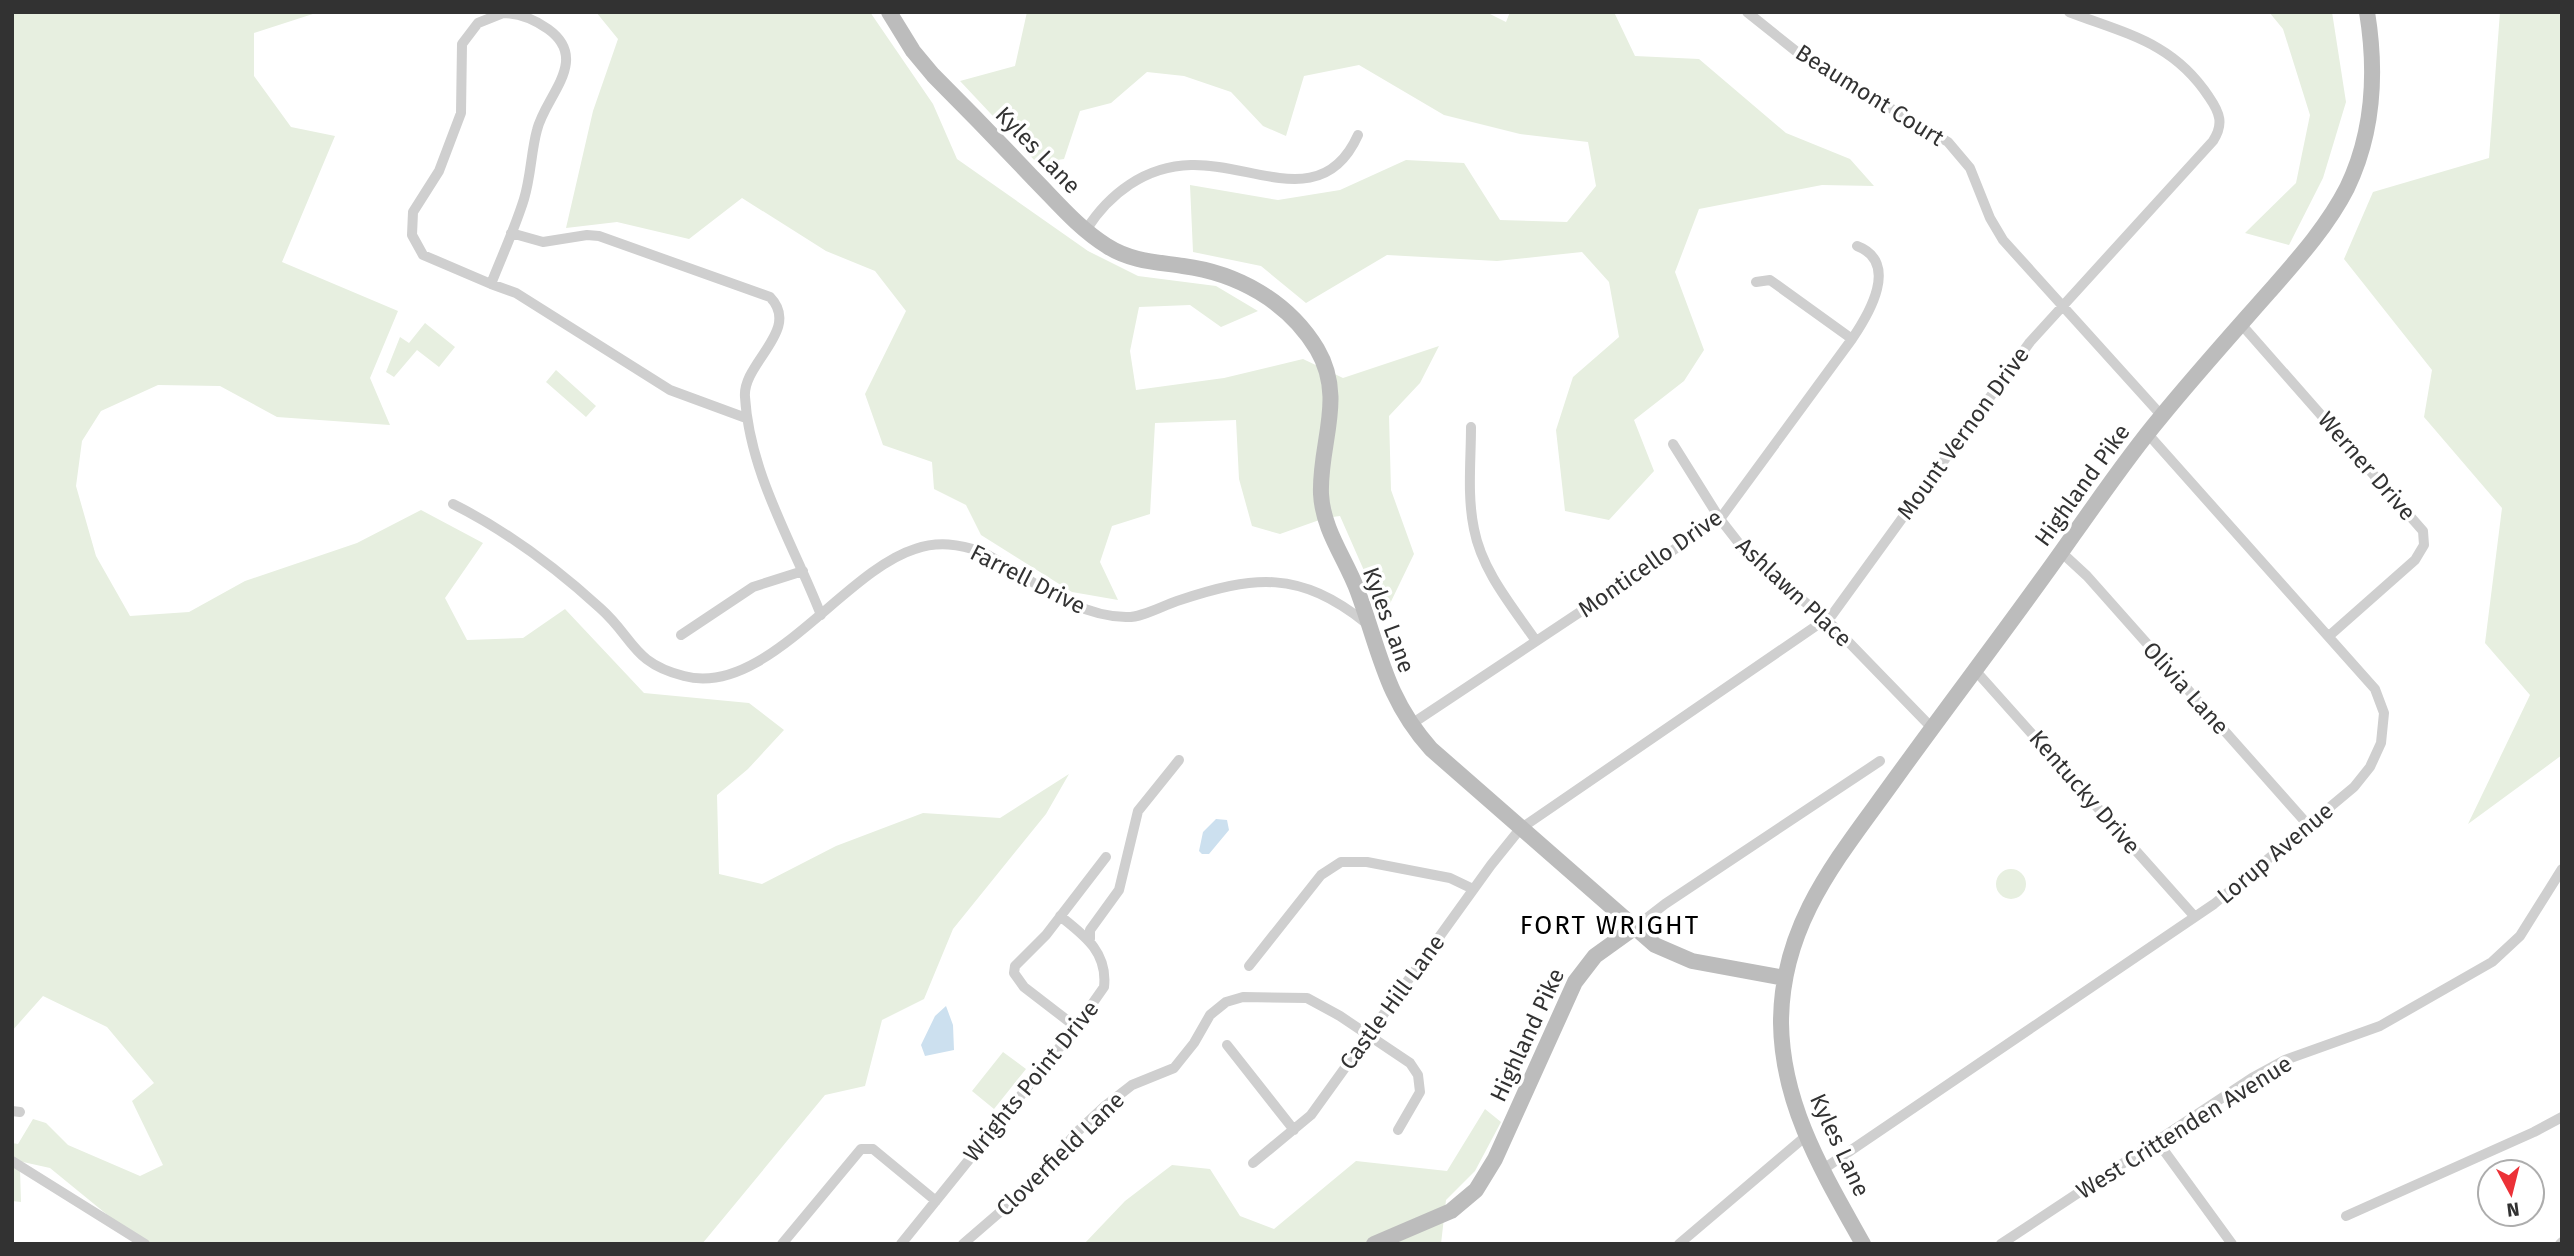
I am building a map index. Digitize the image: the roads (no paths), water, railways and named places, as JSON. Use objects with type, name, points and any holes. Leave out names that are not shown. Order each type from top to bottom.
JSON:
[{"type":"main road","name":"Kyles Lane","points":[[889,12],[906,41],[933,75],[1086,230],[1124,255],[1218,272],[1250,286],[1293,319],[1312,342],[1328,376],[1332,402],[1322,471],[1325,518],[1358,592],[1391,693],[1410,725],[1431,749],[1520,829],[1655,945],[1677,957],[1785,978],[1781,1021],[1785,1065],[1806,1136],[1863,1244]]},
{"type":"main road","name":"Highland Pike","points":[[1785,978],[1797,932],[1814,895],[1931,727],[2147,433],[2309,246],[2334,211],[2357,165],[2374,88],[2373,53],[2367,12]]},
{"type":"main road","name":"Highland Pike","points":[[1374,1244],[1451,1211],[1476,1190],[1495,1159],[1575,982],[1595,956],[1634,928]]},
{"type":"street","name":"Beaumont Court","points":[[1747,12],[1802,56],[1948,142],[1970,168],[1990,218],[2003,240],[2161,416]]},
{"type":"street","name":"Mount Vernon Drive","points":[[1520,829],[1826,621],[2030,342],[2213,141],[2221,126],[2215,105],[2202,85],[2176,58],[2135,36],[2068,12]]},
{"type":"street","points":[[491,284],[526,191],[538,123],[560,85],[565,63],[560,42],[550,30],[512,13],[485,19],[466,37],[460,62],[461,113],[439,171],[413,212],[411,228],[423,255],[491,284],[516,293],[670,390],[746,418]]},
{"type":"street","points":[[1086,230],[1109,198],[1155,172],[1192,165],[1306,180],[1329,172],[1338,165],[1358,135]]},
{"type":"street","points":[[511,233],[542,242],[587,235],[599,236],[770,297],[778,305],[780,314],[764,357],[748,380],[744,392],[746,418],[762,478],[821,615]]},
{"type":"street","name":"Monticello Drive","points":[[1410,725],[1720,519],[1853,340],[1871,310],[1879,277],[1875,258],[1857,246]]},
{"type":"street","points":[[1756,282],[1770,280],[1853,340]]},
{"type":"street","name":"Werner Drive","points":[[2241,324],[2423,531],[2424,545],[2415,560],[2329,636]]},
{"type":"street","points":[[1472,427],[1471,508],[1476,538],[1499,586],[1536,641]]},
{"type":"street","name":"Lorup Avenue","points":[[1822,1170],[2195,917],[2354,787],[2370,767],[2381,743],[2384,726],[2381,702],[2375,689],[2147,433]]},
{"type":"street","name":"Ashlawn Place","points":[[1673,444],[1720,519],[1745,551],[1826,621],[1931,727]]},
{"type":"street","name":"Farrell Drive","points":[[453,504],[516,542],[600,608],[639,656],[666,671],[704,679],[727,674],[767,655],[905,552],[939,544],[982,552],[1093,613],[1130,618],[1221,588],[1269,581],[1295,584],[1329,596],[1366,623]]},
{"type":"street","name":"Olivia Lane","points":[[2061,552],[2087,576],[2309,826]]},
{"type":"street","points":[[681,635],[753,587],[803,571]]},
{"type":"street","name":"Kentucky Drive","points":[[1974,669],[2195,917]]},
{"type":"street","points":[[1090,939],[1094,922],[1119,890],[1138,811],[1179,760]]},
{"type":"street","name":"Highland Pike","points":[[1634,928],[1665,904],[1880,761]]},
{"type":"street","name":"Castle Hill Lane","points":[[1253,1163],[1311,1115],[1473,889],[1520,829]]},
{"type":"street","points":[[1076,1027],[1024,987],[1014,971],[1107,858]]},
{"type":"street","points":[[1249,966],[1321,875],[1341,862],[1367,862],[1450,878],[1473,889]]},
{"type":"street","name":"West Crittenden Avenue","points":[[2001,1244],[2285,1060],[2380,1026],[2492,962],[2520,936],[2562,869]]},
{"type":"street","name":"Wrights Point Drive","points":[[901,1244],[1076,1027],[1104,987],[1103,964],[1090,939],[1060,916]]},
{"type":"street","name":"Cloverfield Lane","points":[[963,1244],[1029,1187],[1077,1132],[1121,1092],[1174,1068],[1210,1015],[1226,1002],[1256,996],[1307,998],[1410,1063],[1418,1075],[1420,1092],[1398,1130]]},
{"type":"street","points":[[1227,1045],[1294,1130]]},
{"type":"street","points":[[2346,1216],[2562,1117]]},
{"type":"street","points":[[1679,1244],[1806,1136]]},
{"type":"street","points":[[2157,1141],[2232,1244]]},
{"type":"street","points":[[782,1244],[861,1149],[873,1149],[936,1201]]},
{"type":"street","points":[[12,1161],[145,1244]]},
{"type":"water","points":[[1216,819],[1227,820],[1229,830],[1209,854],[1202,854],[1199,851],[1203,832]]},
{"type":"water","points":[[946,1006],[953,1025],[954,1050],[925,1056],[921,1045],[935,1016]]},
{"type":"district","name":"FORT WRIGHT","points":[[1610,925]]}]
